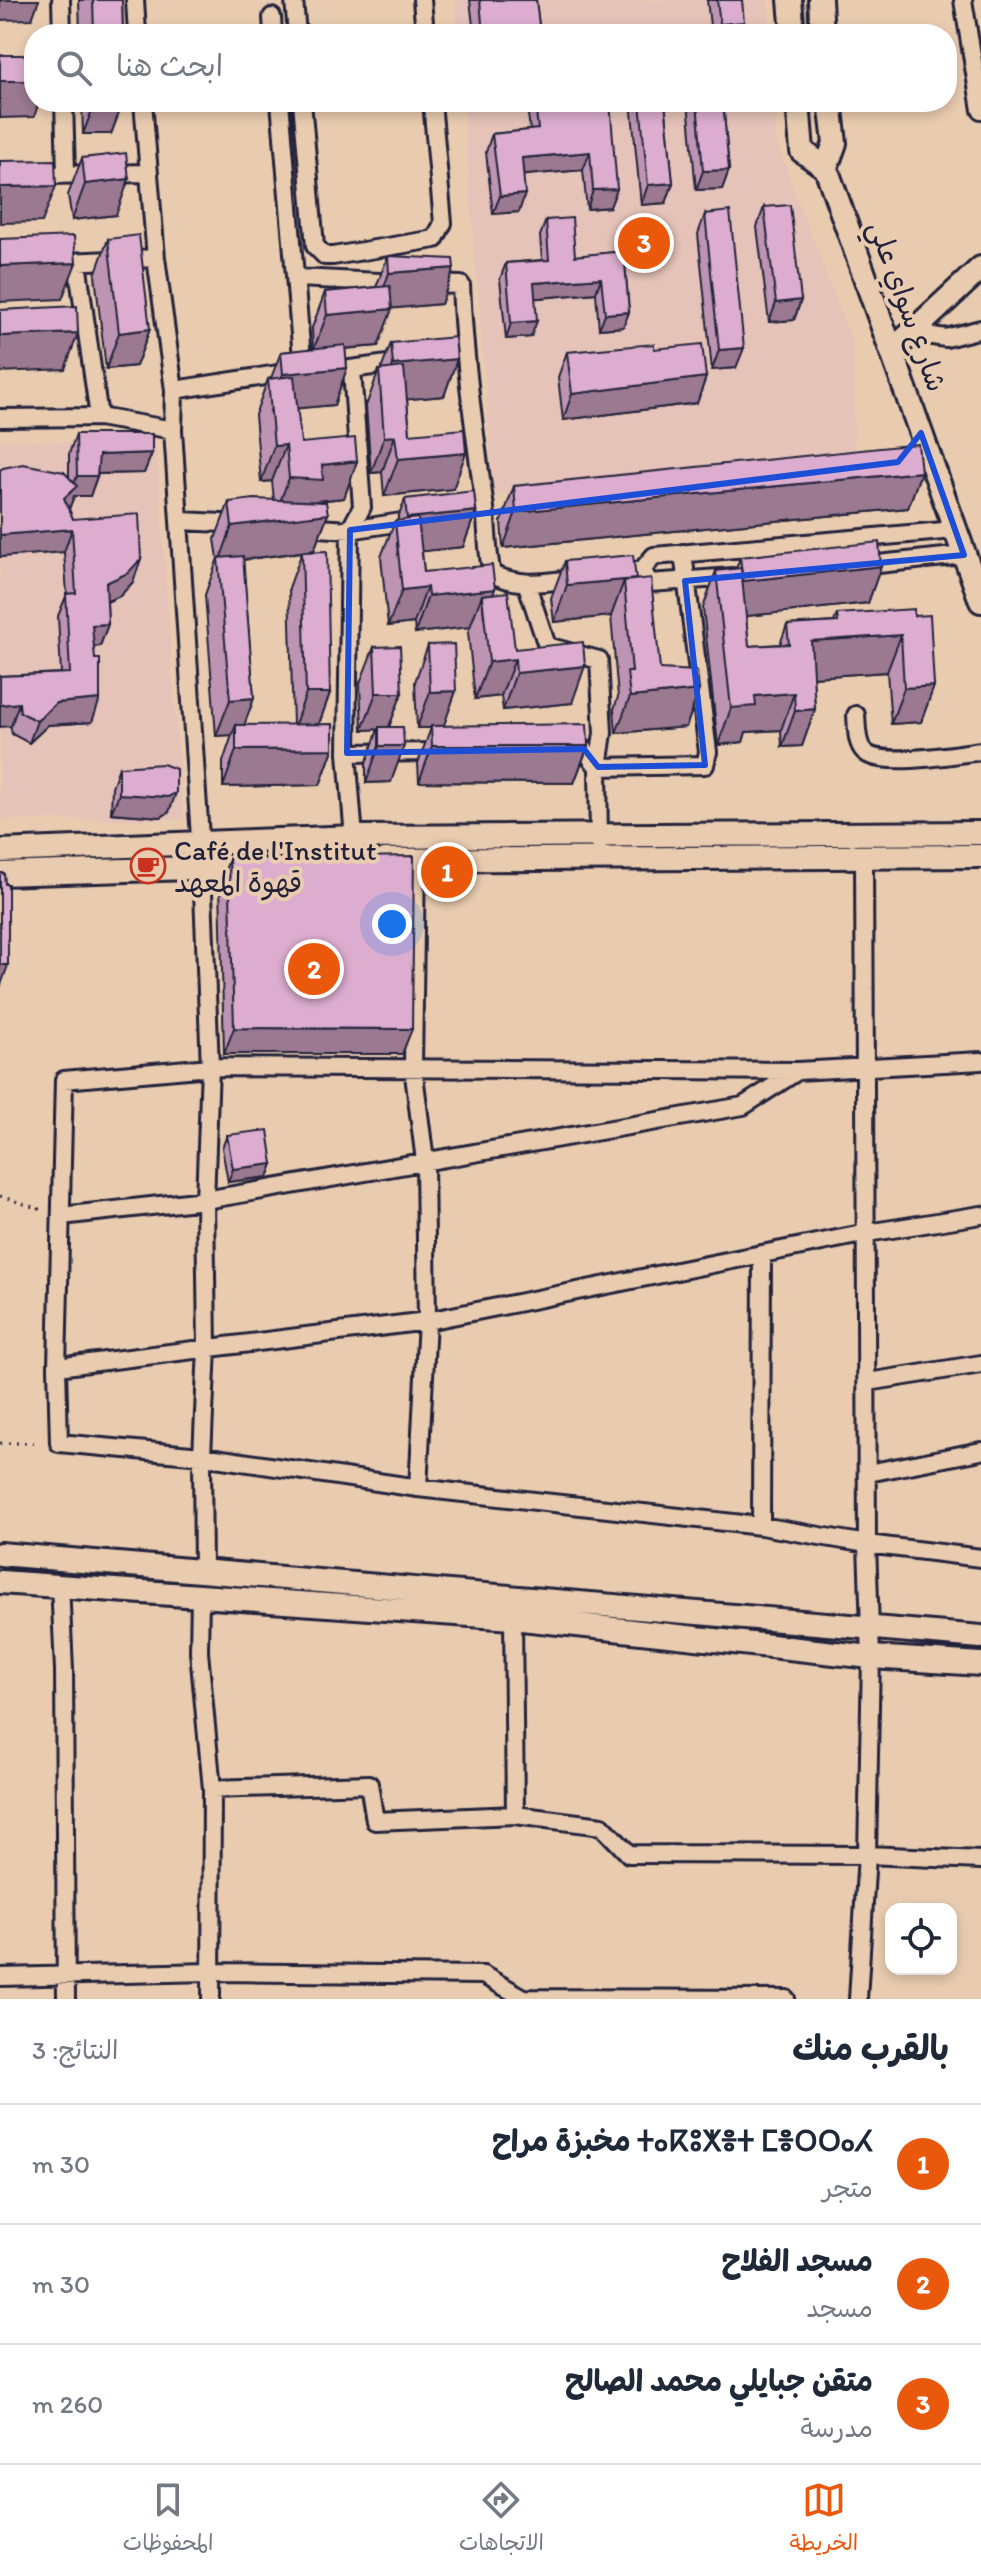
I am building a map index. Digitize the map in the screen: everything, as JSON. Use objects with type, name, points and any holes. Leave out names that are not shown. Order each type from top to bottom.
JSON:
[{"type":"main road","points":[[790,0],[792,24]]},
{"type":"main road","points":[[820,0],[821,24]]},
{"type":"main road","name":"شارع سواي علي","points":[[799,112],[802,151],[826,168],[981,601]]},
{"type":"main road","points":[[826,168],[835,143],[831,112]]},
{"type":"main road","points":[[893,350],[981,268]]},
{"type":"main road","points":[[0,851],[69,851],[200,842],[356,837],[599,833],[981,833]]},
{"type":"main road","points":[[69,851],[69,874]]},
{"type":"main road","points":[[348,862],[600,856],[981,856]]},
{"type":"main road","points":[[0,874],[279,865]]},
{"type":"main road","points":[[0,1554],[981,1637]]},
{"type":"main road","points":[[0,1582],[513,1618],[871,1657],[981,1664]]},
{"type":"street","points":[[61,0],[62,24]]},
{"type":"street","points":[[135,0],[136,24]]},
{"type":"street","points":[[294,0],[296,24]]},
{"type":"street","points":[[422,0],[424,24]]},
{"type":"street","points":[[963,0],[981,110]]},
{"type":"street","points":[[64,112],[66,173]]},
{"type":"street","points":[[144,112],[156,258],[174,390],[173,430],[202,868],[210,1067],[205,1200],[207,1348],[202,1456],[203,1572]]},
{"type":"street","points":[[281,112],[298,278],[315,371]]},
{"type":"street","points":[[303,112],[315,246],[325,256],[333,256],[435,239],[440,232],[443,223],[433,112]]},
{"type":"street","points":[[0,176],[148,173]]},
{"type":"street","points":[[46,263],[156,258]]},
{"type":"street","points":[[77,262],[99,417]]},
{"type":"street","points":[[298,278],[461,285],[457,353],[486,510],[486,550],[492,574],[513,584],[527,585],[648,583],[744,576]]},
{"type":"street","points":[[912,333],[946,338],[981,329]]},
{"type":"street","points":[[174,390],[422,359]]},
{"type":"street","points":[[348,862],[356,837],[347,753],[350,530],[362,507],[352,370]]},
{"type":"street","points":[[0,418],[99,417],[173,430]]},
{"type":"street","points":[[906,455],[921,433]]},
{"type":"street","points":[[289,527],[350,530],[425,519]]},
{"type":"street","points":[[181,521],[258,525]]},
{"type":"street","points":[[648,583],[654,556],[955,530]]},
{"type":"street","points":[[598,767],[705,765],[708,752],[695,698],[683,553]]},
{"type":"street","points":[[848,567],[964,555]]},
{"type":"street","points":[[527,585],[547,646],[599,660],[603,733],[598,767],[600,856]]},
{"type":"street","points":[[856,715],[860,745],[870,757],[887,760],[981,751]]},
{"type":"street","points":[[552,750],[584,749],[598,767]]},
{"type":"street","points":[[347,753],[458,751]]},
{"type":"street","points":[[858,1999],[867,1855],[871,1657],[867,1544],[864,856]]},
{"type":"street","points":[[416,859],[413,1067],[425,1161],[427,1321],[418,1488]]},
{"type":"street","points":[[981,1061],[797,1071],[210,1067],[64,1080],[57,1367],[59,1443],[202,1456],[418,1488],[761,1526],[867,1544],[981,1558]]},
{"type":"street","points":[[61,1216],[205,1200],[743,1106],[797,1071]]},
{"type":"street","points":[[57,1367],[427,1321],[867,1233],[981,1215]]},
{"type":"street","points":[[761,1526],[762,1254]]},
{"type":"street","points":[[868,1382],[981,1364]]},
{"type":"street","points":[[868,1473],[981,1451]]},
{"type":"street","points":[[60,1584],[64,1670],[66,1999]]},
{"type":"street","points":[[200,1596],[199,1652],[212,1789],[211,1999]]},
{"type":"street","points":[[513,1618],[515,1815]]},
{"type":"street","points":[[212,1789],[369,1784],[375,1821],[515,1815],[602,1826],[629,1854],[867,1855],[981,1860]]},
{"type":"street","points":[[0,1977],[210,1972],[483,1975],[524,1998],[786,1999]]},
{"type":"path","points":[[0,1196],[61,1216]]},
{"type":"path","points":[[0,1443],[59,1443]]},
{"type":"highlighted area","points":[[921,433],[964,555],[685,581],[705,765],[598,767],[584,749],[347,753],[350,530],[898,462]]},
{"type":"shaded area","points":[[455,0],[768,0],[769,24],[457,24]]},
{"type":"shaded area","points":[[464,112],[775,112],[777,145],[852,341],[855,460],[494,496]]},
{"type":"shaded area","points":[[0,441],[156,443],[183,819],[0,820]]},
{"type":"building","points":[[93,0],[122,0],[123,24],[94,24]]},
{"type":"building","points":[[480,0],[536,0],[539,24],[482,24]]},
{"type":"building","points":[[717,0],[742,0],[744,22],[720,24]]},
{"type":"building","points":[[0,55],[24,55],[24,81],[0,81]]},
{"type":"building","points":[[536,112],[611,112],[617,189],[593,190],[590,152],[522,158],[525,194],[500,196],[492,134],[538,129]]},
{"type":"building","points":[[641,112],[666,112],[673,183],[648,185]]},
{"type":"building","points":[[698,112],[724,112],[729,170],[703,171]]},
{"type":"building","points":[[126,153],[129,179],[85,184],[82,158]]},
{"type":"building","points":[[55,160],[56,186],[0,187],[0,161]]},
{"type":"building","points":[[790,205],[801,300],[776,303],[764,207]]},
{"type":"building","points":[[730,211],[744,348],[719,350],[705,214]]},
{"type":"building","points":[[572,218],[575,256],[624,251],[629,312],[605,314],[601,278],[534,283],[537,321],[511,323],[506,263],[549,260],[546,220]]},
{"type":"building","points":[[139,235],[150,329],[119,333],[108,239]]},
{"type":"building","points":[[74,236],[76,263],[0,266],[0,239]]},
{"type":"building","points":[[388,256],[453,259],[454,268],[389,273]]},
{"type":"building","points":[[390,286],[392,309],[327,315],[325,292]]},
{"type":"building","points":[[77,306],[78,333],[0,336],[0,310]]},
{"type":"building","points":[[455,337],[457,359],[393,365],[391,343]]},
{"type":"building","points":[[654,344],[654,349],[702,344],[706,377],[572,394],[567,352]]},
{"type":"building","points":[[345,345],[347,368],[283,374],[281,352]]},
{"type":"building","points":[[404,367],[410,434],[464,429],[466,453],[398,459],[395,436],[384,437],[379,370]]},
{"type":"building","points":[[294,376],[301,443],[355,438],[357,461],[322,465],[323,480],[289,478],[286,445],[274,446],[268,379]]},
{"type":"building","points":[[76,434],[152,434],[152,453],[99,455],[97,476],[77,476]]},
{"type":"building","points":[[918,444],[921,472],[516,512],[514,486]]},
{"type":"building","points":[[23,464],[64,472],[77,486],[64,498],[73,519],[139,514],[141,559],[128,573],[106,583],[108,624],[92,625],[95,659],[100,659],[100,699],[56,703],[37,721],[20,712],[19,703],[0,705],[0,676],[70,673],[66,594],[76,593],[72,529],[0,535],[0,470]]},
{"type":"building","points":[[474,491],[476,511],[407,518],[405,499]]},
{"type":"building","points":[[254,499],[326,502],[328,514],[232,526],[229,502]]},
{"type":"building","points":[[418,518],[424,572],[492,565],[495,589],[428,596],[427,587],[402,590],[395,521]]},
{"type":"building","points":[[879,542],[881,566],[743,581],[740,557]]},
{"type":"building","points":[[327,551],[330,693],[306,693],[302,552]]},
{"type":"building","points":[[633,555],[636,579],[567,585],[565,561]]},
{"type":"building","points":[[243,556],[254,698],[230,700],[218,558]]},
{"type":"building","points":[[741,568],[749,646],[789,644],[787,625],[838,622],[837,614],[914,609],[914,616],[930,615],[934,686],[904,688],[901,635],[811,641],[815,709],[795,711],[794,693],[755,696],[756,706],[731,708],[716,571]]},
{"type":"building","points":[[651,578],[660,669],[697,671],[699,690],[630,697],[627,672],[632,672],[624,581]]},
{"type":"building","points":[[508,592],[515,649],[583,642],[585,666],[516,673],[515,659],[489,662],[482,595]]},
{"type":"building","points":[[454,644],[456,691],[430,692],[428,645]]},
{"type":"building","points":[[400,646],[402,693],[376,693],[374,647]]},
{"type":"building","points":[[333,724],[333,749],[236,750],[236,725]]},
{"type":"building","points":[[587,724],[588,746],[432,746],[431,726]]},
{"type":"building","points":[[379,727],[403,727],[404,746],[379,746]]},
{"type":"building","points":[[163,764],[176,769],[176,793],[168,797],[119,794],[119,767]]},
{"type":"building","points":[[414,856],[412,1029],[234,1028],[229,859]]},
{"type":"building","points":[[0,873],[4,873],[5,884],[8,884],[8,965],[0,965]]},
{"type":"building","points":[[268,1130],[273,1164],[233,1169],[227,1135]]},
{"type":"place","name":"متقن جبايلي محمد الصالح","points":[[644,243]]},
{"type":"place","name":"Café de l'Institut قهوة المعهد","points":[[148,866]]},
{"type":"place","name":"ⵜⴰⴽⵓⵅⴻⵜ ⵎⴻⵔⵔⴰⵃ مخبزة مراح","points":[[447,872]]},
{"type":"place","name":"مسجد الفلاح","points":[[314,969]]}]
